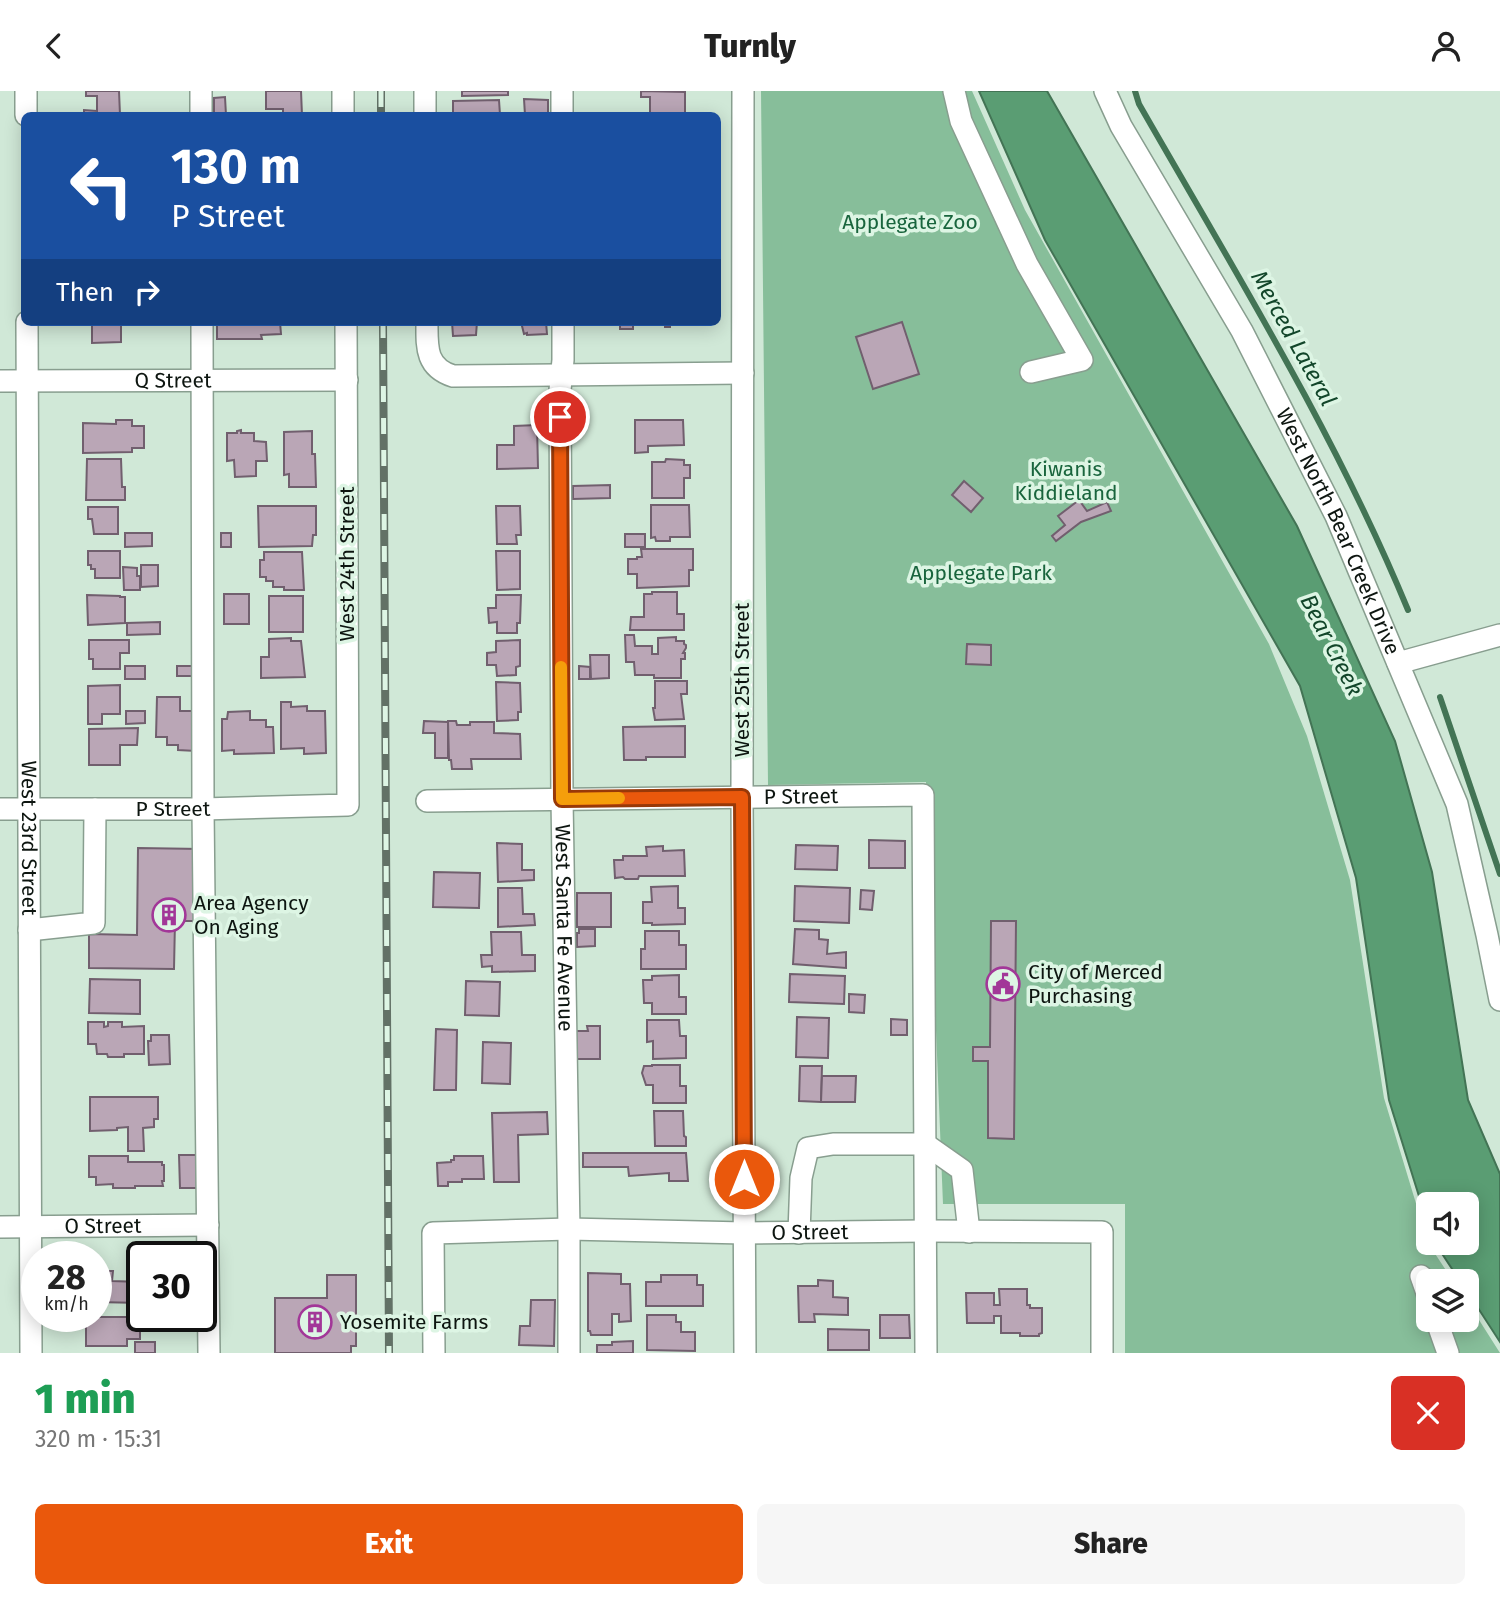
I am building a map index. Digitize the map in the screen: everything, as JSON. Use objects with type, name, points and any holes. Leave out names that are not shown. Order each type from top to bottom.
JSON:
[{"type":"street","points":[[26,91],[26,112]]},
{"type":"street","points":[[201,91],[201,112]]},
{"type":"street","points":[[343,91],[343,112]]},
{"type":"street","points":[[425,91],[425,112]]},
{"type":"street","points":[[562,91],[562,112]]},
{"type":"street","name":"West 25th Street","points":[[743,91],[742,797],[745,1353]]},
{"type":"street","points":[[954,91],[961,121],[1027,264],[1082,360],[1031,372]]},
{"type":"street","name":"West North Bear Creek Drive","points":[[1105,91],[1121,126],[1242,331],[1336,516],[1457,804],[1500,1000]]},
{"type":"street","name":"West 23rd Street","points":[[27,326],[31,1353]]},
{"type":"street","points":[[202,326],[203,809],[209,1353]]},
{"type":"street","name":"West 24th Street","points":[[346,326],[348,805]]},
{"type":"street","points":[[427,326],[428,350],[435,365],[453,376],[743,373]]},
{"type":"street","name":"West Santa Fe Avenue","points":[[563,326],[560,390],[562,799],[569,1353]]},
{"type":"street","name":"Q Street","points":[[0,381],[347,380]]},
{"type":"street","points":[[1398,663],[1500,635]]},
{"type":"street","name":"P Street","points":[[427,801],[923,796],[925,1145]]},
{"type":"street","name":"P Street","points":[[0,809],[203,809],[348,805]]},
{"type":"street","points":[[29,930],[94,923],[95,809]]},
{"type":"street","points":[[799,1233],[801,1178],[808,1148],[833,1144],[925,1145],[962,1170],[969,1231]]},
{"type":"street","points":[[925,1145],[926,1353]]},
{"type":"street","name":"O Street","points":[[0,1227],[208,1225]]},
{"type":"street","name":"O Street","points":[[434,1353],[433,1233],[569,1229],[744,1233],[1102,1232],[1102,1353]]},
{"type":"street","points":[[1441,1332],[1448,1353]]},
{"type":"green space","name":"Applegate Park","points":[[761,91],[972,91],[1025,210],[1269,644],[1307,736],[1350,880],[1384,1098],[1416,1203],[1416,1255],[1436,1255],[1445,1269],[1416,1269],[1416,1332],[1479,1332],[1479,1320],[1500,1353],[1125,1353],[1125,1204],[943,1204],[926,782],[768,785]]},
{"type":"water","name":"Bear Creek","points":[[979,91],[1047,91],[1297,526],[1395,741],[1432,872],[1468,1100],[1500,1174],[1500,1342],[1479,1310],[1479,1269],[1452,1269],[1443,1255],[1479,1255],[1479,1192],[1418,1192],[1389,1100],[1356,878],[1300,686],[1045,240]]},
{"type":"building","points":[[86,91],[119,91],[120,112],[84,112],[97,111],[97,96],[86,96]]},
{"type":"building","points":[[266,91],[301,91],[302,112],[266,109]]},
{"type":"building","points":[[462,91],[508,91],[508,95],[462,96]]},
{"type":"building","points":[[641,91],[685,92],[685,112],[650,112],[650,97],[641,97]]},
{"type":"building","points":[[225,97],[226,112],[214,112],[214,98]]},
{"type":"building","points":[[524,99],[548,100],[548,112],[525,112]]},
{"type":"building","points":[[499,100],[500,112],[453,112],[453,101]]},
{"type":"building","points":[[902,322],[919,374],[873,389],[856,337]]},
{"type":"building","points":[[92,326],[121,326],[121,342],[92,343]]},
{"type":"building","points":[[217,326],[280,326],[281,334],[261,335],[262,339],[217,339]]},
{"type":"building","points":[[452,326],[477,326],[476,335],[453,336]]},
{"type":"building","points":[[522,326],[546,326],[547,334],[524,334]]},
{"type":"building","points":[[620,326],[633,326],[633,329],[620,329]]},
{"type":"building","points":[[116,420],[132,420],[132,426],[144,426],[144,448],[132,448],[132,452],[83,453],[83,423],[116,424]]},
{"type":"building","points":[[635,420],[683,420],[684,445],[648,446],[648,452],[635,453]]},
{"type":"building","points":[[537,425],[538,468],[497,469],[497,445],[514,445],[514,426]]},
{"type":"building","points":[[241,430],[241,433],[254,433],[254,441],[266,442],[267,461],[256,461],[256,476],[235,477],[234,460],[227,461],[227,433]]},
{"type":"building","points":[[312,431],[316,487],[289,487],[289,474],[284,475],[284,432]]},
{"type":"building","points":[[87,459],[121,459],[125,500],[86,500]]},
{"type":"building","points":[[666,459],[684,460],[684,465],[690,465],[690,478],[684,478],[684,498],[652,498],[652,462],[665,462]]},
{"type":"building","points":[[964,481],[983,498],[971,512],[952,495]]},
{"type":"building","points":[[610,485],[610,498],[573,499],[573,486]]},
{"type":"building","points":[[1079,500],[1087,511],[1107,502],[1111,511],[1081,522],[1056,541],[1052,536],[1065,525],[1058,516]]},
{"type":"building","points":[[651,505],[689,505],[690,537],[670,537],[670,541],[656,541],[655,537],[651,538]]},
{"type":"building","points":[[258,506],[316,506],[316,535],[313,535],[312,546],[259,547]]},
{"type":"building","points":[[496,506],[520,506],[521,535],[516,535],[517,544],[497,544]]},
{"type":"building","points":[[88,507],[118,507],[118,534],[94,534],[92,519],[88,519]]},
{"type":"building","points":[[125,533],[152,533],[152,546],[125,547]]},
{"type":"building","points":[[221,533],[231,533],[231,547],[221,547]]},
{"type":"building","points":[[625,534],[645,534],[645,547],[625,547]]},
{"type":"building","points":[[641,549],[693,549],[693,570],[689,570],[689,586],[637,588],[637,574],[628,574],[628,559],[642,557]]},
{"type":"building","points":[[88,551],[120,551],[120,578],[95,578],[95,569],[88,565]]},
{"type":"building","points":[[496,551],[520,551],[520,589],[497,590]]},
{"type":"building","points":[[264,552],[302,552],[304,590],[273,587],[273,581],[260,577],[260,560],[264,560]]},
{"type":"building","points":[[141,565],[158,565],[158,586],[141,587]]},
{"type":"building","points":[[123,567],[137,568],[140,590],[124,590]]},
{"type":"building","points":[[677,592],[677,614],[684,614],[684,630],[630,630],[631,617],[644,617],[644,594]]},
{"type":"building","points":[[224,594],[249,594],[249,624],[224,624]]},
{"type":"building","points":[[87,595],[125,597],[125,623],[88,625]]},
{"type":"building","points":[[496,595],[521,595],[517,633],[497,633],[497,622],[489,623],[488,608],[496,608]]},
{"type":"building","points":[[269,596],[303,596],[303,632],[269,632]]},
{"type":"building","points":[[160,622],[160,634],[127,635],[127,623]]},
{"type":"building","points":[[625,635],[634,635],[635,646],[652,646],[652,654],[658,654],[658,638],[676,637],[676,641],[684,641],[686,648],[683,653],[685,659],[681,659],[681,678],[635,675],[634,662],[626,662]]},
{"type":"building","points":[[291,638],[291,641],[301,641],[305,677],[261,678],[261,657],[269,657],[269,639]]},
{"type":"building","points":[[89,640],[129,640],[129,653],[120,653],[120,669],[93,669],[93,659],[89,659]]},
{"type":"building","points":[[520,640],[520,666],[516,667],[516,675],[497,676],[496,665],[487,665],[487,653],[496,652],[496,641]]},
{"type":"building","points":[[967,644],[991,645],[991,665],[966,664]]},
{"type":"building","points":[[590,655],[609,655],[609,678],[591,679]]},
{"type":"building","points":[[125,666],[145,666],[145,679],[125,679]]},
{"type":"building","points":[[177,666],[194,666],[195,676],[177,676]]},
{"type":"building","points":[[579,666],[590,667],[590,679],[579,679]]},
{"type":"building","points":[[655,681],[687,681],[687,694],[681,694],[684,719],[655,720]]},
{"type":"building","points":[[496,682],[520,683],[521,712],[518,712],[518,720],[497,721]]},
{"type":"building","points":[[120,685],[120,714],[102,714],[102,724],[88,724],[88,686]]},
{"type":"building","points":[[157,697],[180,697],[180,711],[196,711],[196,751],[178,750],[178,745],[167,745],[167,737],[156,737]]},
{"type":"building","points":[[281,702],[291,702],[291,707],[307,706],[307,711],[325,711],[326,753],[304,754],[304,748],[281,749]]},
{"type":"building","points":[[126,711],[145,711],[145,723],[126,724]]},
{"type":"building","points":[[250,711],[250,720],[266,720],[266,727],[273,727],[274,753],[234,754],[234,750],[222,751],[222,719],[227,719],[228,712]]},
{"type":"building","points":[[424,721],[448,722],[448,758],[435,758],[435,733],[423,733]]},
{"type":"building","points":[[448,721],[456,721],[457,725],[494,722],[494,733],[520,734],[521,759],[471,759],[472,769],[452,769],[449,760]]},
{"type":"building","points":[[685,726],[685,757],[624,760],[623,727]]},
{"type":"building","points":[[138,728],[137,745],[120,745],[120,765],[89,765],[89,729]]},
{"type":"building","points":[[869,840],[905,841],[905,868],[869,868]]},
{"type":"building","points":[[497,843],[522,844],[522,870],[534,870],[534,880],[498,882]]},
{"type":"building","points":[[796,845],[838,846],[837,870],[795,869]]},
{"type":"building","points":[[663,846],[663,851],[684,850],[685,876],[615,878],[614,860],[623,860],[623,856],[647,856],[646,847]]},
{"type":"building","name":"Area Agency On Aging","points":[[138,848],[201,849],[201,921],[175,921],[174,969],[89,968],[89,934],[137,935]]},
{"type":"building","points":[[434,872],[480,873],[479,908],[433,907]]},
{"type":"building","points":[[678,886],[678,908],[685,908],[685,924],[643,923],[643,902],[652,902],[651,887]]},
{"type":"building","points":[[795,886],[850,888],[849,923],[794,921]]},
{"type":"building","points":[[498,888],[522,888],[523,914],[534,914],[535,925],[498,927]]},
{"type":"building","points":[[861,890],[874,891],[872,910],[860,909]]},
{"type":"building","points":[[577,893],[611,893],[611,927],[577,927]]},
{"type":"building","name":"City of Merced Purchasing","points":[[991,921],[1016,921],[1014,1139],[988,1138],[988,1061],[973,1061],[973,1047],[990,1047]]},
{"type":"building","points":[[579,929],[595,929],[595,946],[577,947]]},
{"type":"building","points":[[795,929],[819,930],[819,939],[828,940],[827,954],[846,952],[846,968],[793,964]]},
{"type":"building","points":[[645,931],[679,931],[679,945],[686,945],[686,969],[641,969]]},
{"type":"building","points":[[491,932],[521,932],[522,955],[535,955],[535,971],[492,972],[492,966],[482,967],[481,955],[492,955]]},
{"type":"building","points":[[790,974],[845,976],[844,1004],[789,1002]]},
{"type":"building","points":[[679,975],[679,997],[686,997],[686,1014],[652,1014],[652,1003],[644,1003],[643,980],[652,980],[652,976]]},
{"type":"building","points":[[90,979],[140,980],[140,1014],[89,1013]]},
{"type":"building","points":[[466,981],[500,982],[499,1016],[465,1015]]},
{"type":"building","points":[[849,994],[865,995],[864,1013],[849,1012]]},
{"type":"building","points":[[797,1017],[829,1018],[828,1058],[796,1057]]},
{"type":"building","points":[[891,1019],[907,1020],[907,1035],[891,1035]]},
{"type":"building","points":[[647,1020],[679,1020],[680,1036],[686,1036],[686,1058],[653,1059],[653,1041],[647,1042]]},
{"type":"building","points":[[88,1022],[104,1022],[104,1027],[108,1026],[108,1022],[122,1022],[122,1027],[144,1026],[144,1054],[108,1057],[107,1054],[97,1054],[96,1044],[88,1044]]},
{"type":"building","points":[[587,1026],[600,1026],[600,1059],[577,1059],[576,1031],[588,1031]]},
{"type":"building","points":[[436,1029],[457,1030],[456,1090],[434,1090]]},
{"type":"building","points":[[151,1035],[169,1035],[170,1064],[149,1065],[148,1041],[151,1041]]},
{"type":"building","points":[[483,1042],[511,1043],[510,1084],[482,1083]]},
{"type":"building","points":[[680,1065],[680,1086],[686,1086],[686,1103],[653,1103],[653,1085],[646,1085],[642,1073],[644,1066]]},
{"type":"building","points":[[800,1066],[822,1066],[821,1102],[799,1101]]},
{"type":"building","points":[[822,1076],[856,1076],[855,1102],[821,1102]]},
{"type":"building","points":[[90,1097],[158,1097],[158,1119],[154,1119],[154,1127],[143,1128],[144,1151],[128,1151],[128,1127],[90,1131]]},
{"type":"building","points":[[654,1111],[683,1111],[686,1146],[655,1146]]},
{"type":"building","points":[[547,1112],[548,1134],[518,1135],[519,1182],[494,1182],[492,1113]]},
{"type":"building","points":[[583,1153],[686,1153],[688,1181],[669,1181],[669,1173],[629,1176],[628,1167],[583,1167]]},
{"type":"building","points":[[179,1155],[203,1155],[203,1188],[180,1188]]},
{"type":"building","points":[[89,1156],[128,1156],[128,1162],[162,1162],[163,1186],[113,1188],[113,1184],[96,1185],[96,1177],[89,1177]]},
{"type":"building","points":[[454,1156],[483,1156],[484,1179],[462,1179],[462,1182],[448,1182],[448,1186],[438,1186],[437,1163],[451,1162]]},
{"type":"building","points":[[588,1273],[621,1274],[621,1284],[630,1284],[631,1321],[619,1322],[619,1314],[612,1314],[612,1335],[591,1335],[588,1331]]},
{"type":"building","name":"Yosemite Farms","points":[[327,1275],[356,1275],[356,1346],[351,1346],[351,1353],[275,1353],[275,1298],[327,1298]]},
{"type":"building","points":[[661,1275],[697,1275],[697,1285],[703,1285],[703,1306],[646,1306],[646,1282],[661,1282]]},
{"type":"building","points":[[818,1280],[833,1281],[833,1297],[848,1298],[848,1315],[814,1314],[815,1322],[799,1322],[798,1286],[818,1286]]},
{"type":"building","points":[[112,1281],[126,1281],[126,1303],[112,1302]]},
{"type":"building","points":[[999,1289],[1027,1289],[1027,1305],[1030,1305],[1030,1308],[1042,1308],[1042,1333],[1039,1336],[1001,1333],[1001,1316],[994,1316],[994,1323],[967,1323],[966,1293],[994,1293],[994,1305],[1000,1305]]},
{"type":"building","points":[[531,1300],[555,1300],[554,1346],[519,1345],[520,1326],[530,1326]]},
{"type":"building","points":[[647,1315],[676,1315],[676,1322],[681,1322],[681,1332],[695,1332],[695,1351],[647,1350]]},
{"type":"building","points":[[880,1315],[909,1315],[910,1338],[880,1338]]},
{"type":"building","points":[[112,1317],[126,1317],[126,1332],[140,1332],[140,1339],[127,1339],[127,1346],[86,1346],[86,1332],[112,1332]]},
{"type":"building","points":[[828,1329],[869,1330],[869,1350],[828,1350]]},
{"type":"building","points":[[633,1341],[633,1353],[597,1353],[597,1345]]},
{"type":"building","points":[[135,1342],[155,1342],[155,1353],[135,1353]]},
{"type":"waterway","name":"Merced Lateral","points":[[1135,91],[1139,104],[1247,290],[1316,416],[1349,480],[1408,610]]},
{"type":"waterway","name":"Merced Lateral","points":[[1440,697],[1500,874]]},
{"type":"railway","points":[[381,91],[381,112]]},
{"type":"railway","points":[[383,326],[389,1353]]},
{"type":"slow traffic","points":[[561,667],[562,799],[619,798]]},
{"type":"place","name":"Area Agency On Aging","points":[[169,915]]},
{"type":"place","name":"City of Merced Purchasing","points":[[1003,984]]},
{"type":"place","name":"Yosemite Farms","points":[[315,1322]]},
{"type":"route","points":[[560,417],[562,799],[742,797],[744,1179]]},
{"type":"park label","name":"Applegate Zoo","points":[[910,222]]},
{"type":"park label","name":"Kiwanis Kiddieland","points":[[1066,481]]}]
